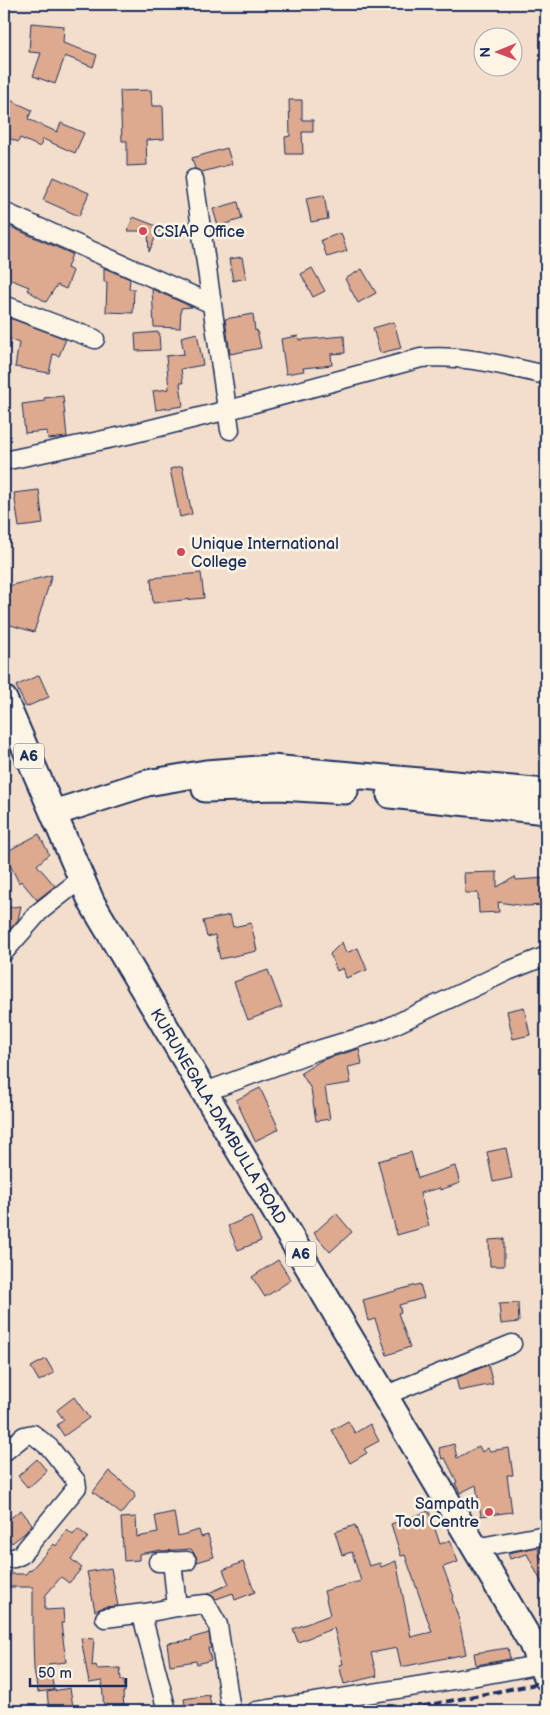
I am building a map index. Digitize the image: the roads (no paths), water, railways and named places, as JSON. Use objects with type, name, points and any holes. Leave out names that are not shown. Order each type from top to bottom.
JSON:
[{"type":"highway","name":"KURUNEGALA-DAMBULLA ROAD","points":[[4,698],[92,903],[386,1395],[531,1642],[544,1671]]},
{"type":"highway","points":[[57,821],[147,783],[206,772],[271,768],[546,792]]},
{"type":"highway","points":[[57,821],[160,797],[205,789],[280,787],[362,792],[546,811]]},
{"type":"street","points":[[194,179],[230,430]]},
{"type":"street","points":[[4,212],[212,304]]},
{"type":"street","points":[[4,305],[95,339]]},
{"type":"street","points":[[4,461],[127,435],[421,358],[449,357],[514,368],[546,376]]},
{"type":"street","points":[[4,952],[39,912],[72,886]]},
{"type":"street","points":[[205,1092],[321,1049],[380,1031],[499,975],[546,956]]},
{"type":"street","points":[[386,1395],[512,1344]]},
{"type":"street","points":[[4,1452],[24,1436],[33,1434],[50,1448],[76,1481],[77,1487],[21,1555],[4,1559]]},
{"type":"street","points":[[475,1548],[546,1534]]},
{"type":"street","points":[[172,1561],[177,1607]]},
{"type":"street","points":[[105,1618],[206,1604],[218,1625],[231,1711]]},
{"type":"street","points":[[145,1613],[144,1623],[167,1711]]},
{"type":"street","points":[[256,1711],[427,1683],[544,1671]]},
{"type":"railway","points":[[399,1711],[546,1682]]},
{"type":"place","name":"CSIAP Office","points":[[143,231]]},
{"type":"place","name":"Unique International College","points":[[181,552]]},
{"type":"place","name":"Sampath Tool Centre","points":[[489,1512]]}]
